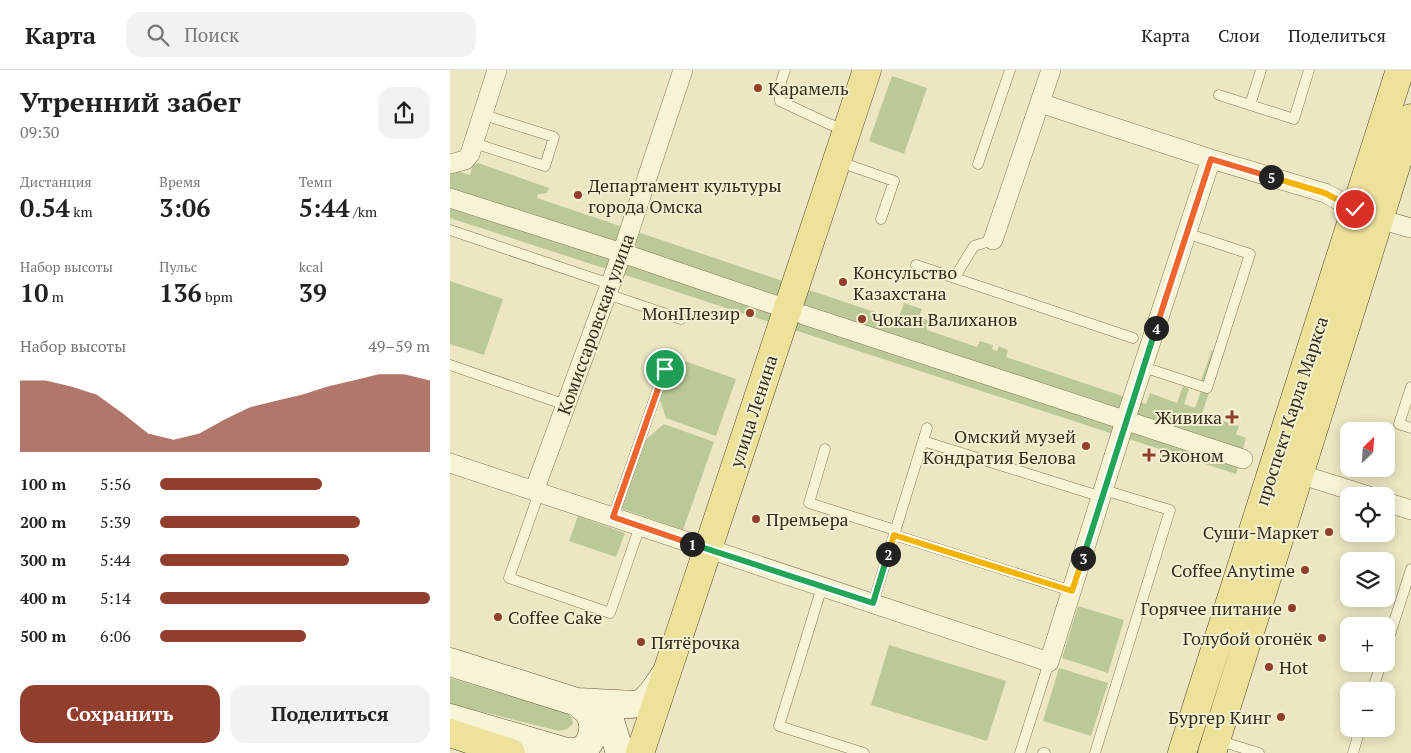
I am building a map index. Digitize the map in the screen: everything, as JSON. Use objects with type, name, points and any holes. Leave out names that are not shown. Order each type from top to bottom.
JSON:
[{"type":"main road","name":"улица Ленина","points":[[640,753],[867,70]]},
{"type":"main road","name":"проспект Карла Маркса","points":[[1214,746],[1299,474],[1367,214],[1400,70]]},
{"type":"main road","name":"проспект Карла Маркса","points":[[1182,753],[1367,214],[1411,118]]},
{"type":"main road","points":[[450,662],[586,702],[608,714],[620,753]]},
{"type":"main road","points":[[586,702],[641,704],[650,696],[667,672]]},
{"type":"main road","points":[[450,718],[563,751],[578,752],[588,744],[592,736],[593,725],[586,702]]},
{"type":"main road","points":[[450,733],[511,753]]},
{"type":"street","points":[[450,164],[465,160],[470,154],[497,70]]},
{"type":"street","name":"Комиссаровская улица","points":[[536,492],[622,253],[682,70]]},
{"type":"street","points":[[993,240],[1051,70]]},
{"type":"street","points":[[1040,103],[1211,159],[1325,193],[1367,214],[1411,228]]},
{"type":"street","points":[[450,463],[1049,662],[1125,421],[1211,159]]},
{"type":"street","points":[[450,198],[622,253],[775,305]]},
{"type":"street","points":[[804,315],[1243,459]]},
{"type":"street","points":[[1299,474],[1340,487]]},
{"type":"street","points":[[1395,505],[1411,510]]},
{"type":"lane","points":[[785,70],[780,85],[780,100],[829,124],[847,130]]},
{"type":"lane","points":[[978,164],[1010,70]]},
{"type":"lane","points":[[1250,105],[1261,70]]},
{"type":"lane","points":[[1219,95],[1294,119],[1309,70]]},
{"type":"lane","points":[[474,143],[545,166],[554,138],[484,115]]},
{"type":"lane","points":[[836,160],[894,181],[881,218]]},
{"type":"lane","points":[[450,230],[608,289],[681,319]]},
{"type":"lane","points":[[1143,367],[1207,388],[1250,254],[1186,233]]},
{"type":"lane","points":[[955,277],[974,246],[993,240]]},
{"type":"lane","points":[[916,265],[1133,338]]},
{"type":"lane","points":[[450,366],[566,405]]},
{"type":"lane","points":[[613,517],[665,369]]},
{"type":"lane","points":[[1411,386],[1399,424],[1411,428]]},
{"type":"lane","points":[[873,603],[927,428]]},
{"type":"lane","points":[[923,441],[1103,494],[1170,510],[1095,753]]},
{"type":"lane","points":[[825,449],[809,503],[1072,591]]},
{"type":"lane","points":[[536,492],[510,578],[610,613],[640,526]]},
{"type":"lane","points":[[1395,619],[1411,569]]},
{"type":"lane","points":[[822,587],[779,726],[864,753]]},
{"type":"lane","points":[[1020,753],[1049,662]]},
{"type":"lane","points":[[1352,753],[1357,737]]},
{"type":"lane","points":[[1214,746],[1259,753]]},
{"type":"green space","points":[[892,76],[927,88],[904,154],[869,141]]},
{"type":"green space","points":[[478,163],[549,188],[547,193],[538,194],[537,198],[898,320],[904,303],[922,309],[919,317],[930,321],[927,330],[977,347],[980,341],[993,345],[992,349],[997,351],[999,346],[1008,350],[1006,357],[1146,404],[1150,393],[1177,403],[1183,386],[1189,389],[1184,404],[1195,408],[1201,391],[1198,389],[1212,350],[1219,353],[1206,392],[1209,393],[1199,422],[1206,424],[1209,416],[1239,426],[1236,434],[1246,438],[1236,474],[450,218],[450,169],[470,175],[473,165]]},
{"type":"green space","points":[[450,281],[503,299],[484,355],[450,344]]},
{"type":"green space","points":[[673,357],[736,379],[716,436],[666,418],[659,397]]},
{"type":"green space","points":[[664,424],[714,442],[683,530],[620,508],[644,441]]},
{"type":"green space","points":[[578,516],[625,533],[616,557],[569,541]]},
{"type":"green space","points":[[1078,606],[1124,620],[1108,673],[1062,658]]},
{"type":"green space","points":[[889,645],[1006,681],[987,741],[871,705]]},
{"type":"green space","points":[[1059,668],[1108,683],[1091,736],[1043,721]]},
{"type":"green space","points":[[450,678],[567,713],[572,718],[573,724],[567,729],[559,731],[450,704]]},
{"type":"place","name":"Карамель","points":[[758,88]]},
{"type":"place","name":"Департамент культуры города Омска","points":[[578,195]]},
{"type":"place","name":"Консульство Казахстана","points":[[843,282]]},
{"type":"place","name":"МонПлезир","points":[[750,313]]},
{"type":"place","name":"Чокан Валиханов","points":[[862,319]]},
{"type":"place","name":"Живика","points":[[1232,417]]},
{"type":"place","name":"Омский музей Кондратия Белова","points":[[1086,446]]},
{"type":"place","name":"Эконом","points":[[1149,455]]},
{"type":"place","name":"Премьера","points":[[756,519]]},
{"type":"place","name":"Суши-Маркет","points":[[1329,532]]},
{"type":"place","name":"Coffee Anytime","points":[[1305,570]]},
{"type":"place","name":"Горячее питание","points":[[1292,608]]},
{"type":"place","name":"Coffee Cake","points":[[498,617]]},
{"type":"place","name":"Голубой огонёк","points":[[1322,638]]},
{"type":"place","name":"Пятёрочка","points":[[641,642]]},
{"type":"place","name":"Hot","points":[[1269,667]]},
{"type":"place","name":"Бургер Кинг","points":[[1281,717]]},
{"type":"route","points":[[665,369],[613,517],[873,603],[894,535],[1072,591],[1125,421],[1211,159],[1325,193],[1355,209]]}]
